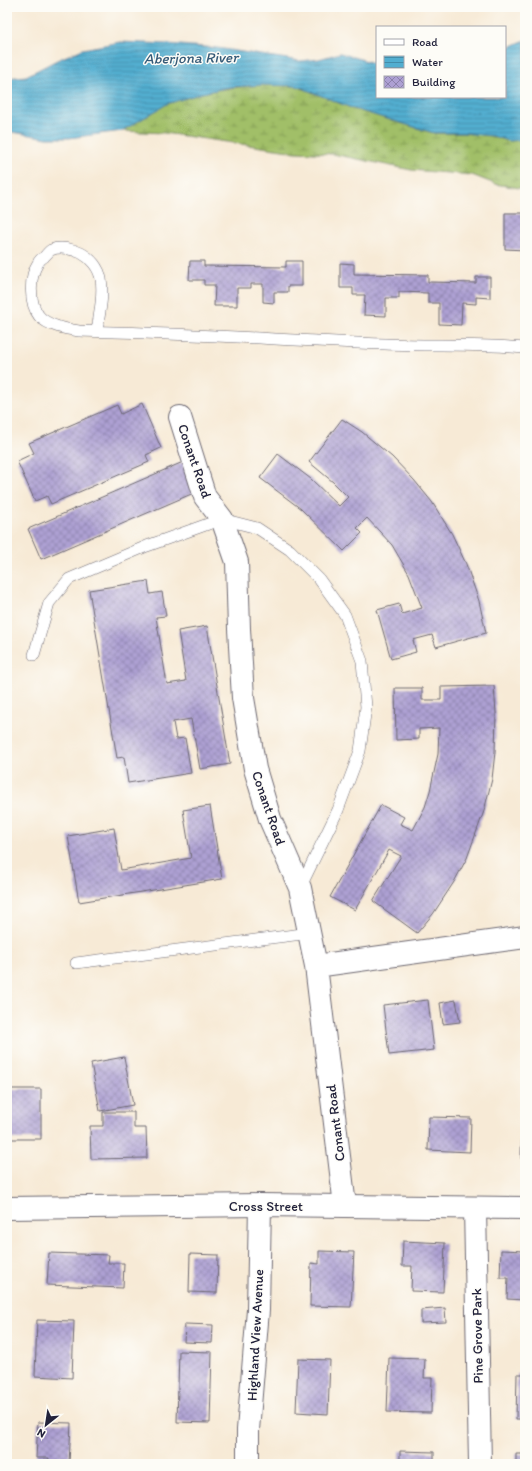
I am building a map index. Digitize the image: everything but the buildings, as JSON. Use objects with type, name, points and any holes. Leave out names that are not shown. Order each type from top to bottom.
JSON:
[{"type":"street","name":"Conant Road","points":[[180,417],[205,496],[222,519],[237,562],[238,629],[243,698],[255,769],[270,819],[300,888],[310,933],[316,966],[345,1206]]},
{"type":"street","points":[[316,966],[525,937]]},
{"type":"street","name":"Cross Street","points":[[7,1208],[260,1205],[525,1208]]},
{"type":"street","name":"Highland View Avenue","points":[[248,1464],[248,1430],[258,1310],[260,1205]]},
{"type":"street","name":"Pine Grove Park","points":[[476,1208],[480,1464]]},
{"type":"lane","points":[[98,331],[102,294],[101,278],[96,266],[87,257],[74,250],[51,250],[38,263],[33,275],[31,290],[34,306],[40,316],[63,328],[79,331],[387,344],[505,346],[525,348]]},
{"type":"lane","points":[[34,655],[49,603],[69,579],[147,546],[222,519],[257,528],[290,550],[319,579],[345,615],[362,661],[366,707],[360,752],[338,810],[300,888]]},
{"type":"lane","points":[[76,963],[310,933]]},
{"type":"green space","points":[[263,85],[297,86],[354,109],[434,133],[463,133],[492,136],[508,141],[525,140],[525,189],[495,184],[472,175],[411,170],[333,154],[296,152],[164,133],[122,131],[167,104],[190,96],[214,90]]},
{"type":"water","name":"Aberjona River","points":[[525,40],[525,140],[508,141],[492,136],[463,133],[434,133],[354,109],[297,86],[263,85],[230,87],[202,93],[167,104],[122,131],[69,138],[47,138],[7,131],[7,78],[26,76],[83,49],[120,42],[217,48],[300,61],[319,59],[340,53],[376,64],[376,98],[506,98],[506,49]]}]
